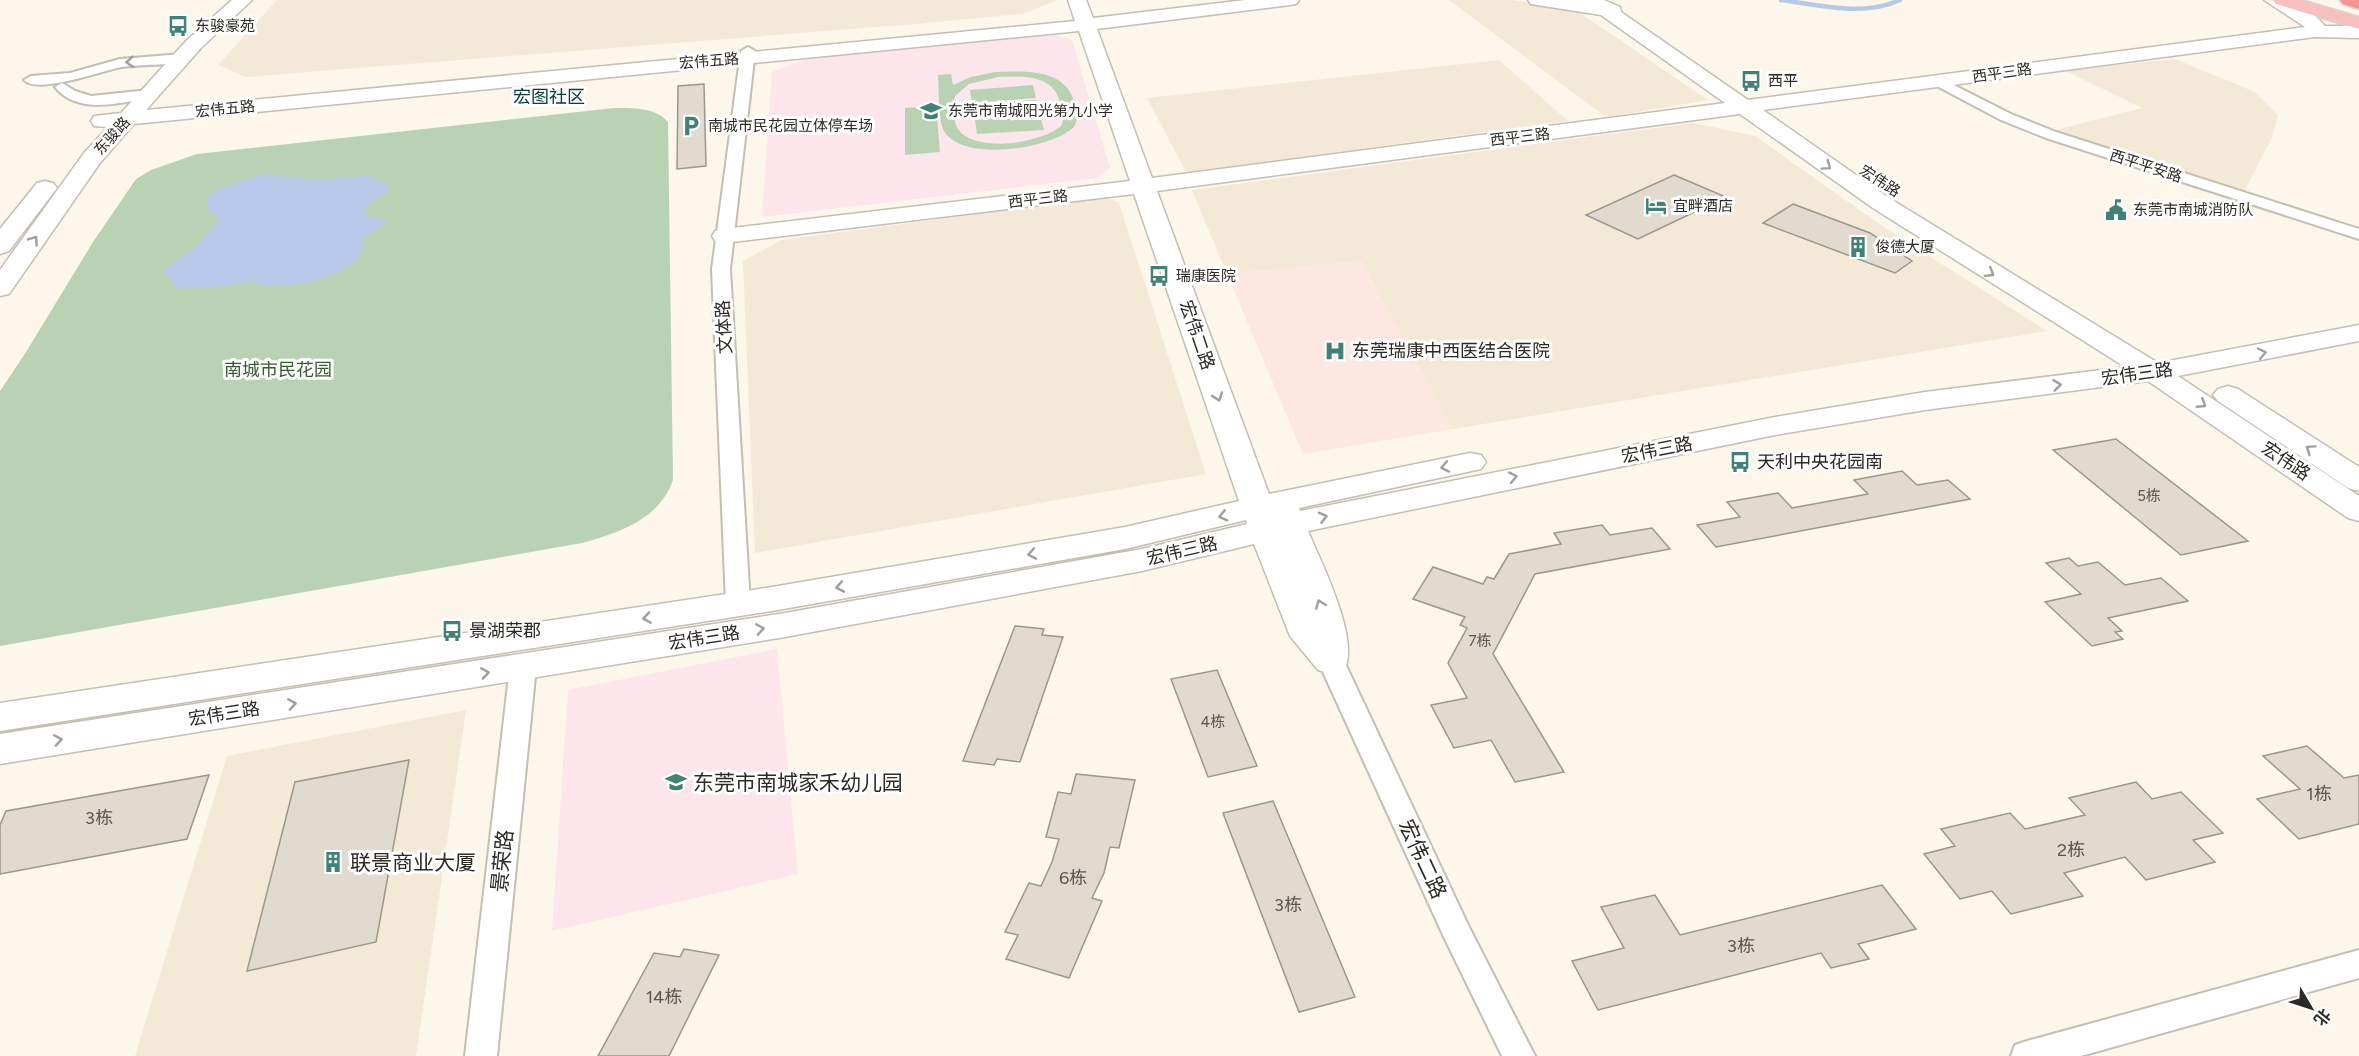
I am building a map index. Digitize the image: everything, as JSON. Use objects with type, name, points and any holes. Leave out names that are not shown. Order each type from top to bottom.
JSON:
[{"type":"highway","points":[[2349,0],[2359,4]]},
{"type":"main road","points":[[2282,0],[2359,23]]},
{"type":"street","name":"东骏路","points":[[0,288],[159,59],[222,0]]},
{"type":"street","name":"东骏路","points":[[0,246],[66,160],[182,58],[243,0]]},
{"type":"street","name":"宏伟五路","points":[[125,108],[748,54],[1091,14],[1250,0]]},
{"type":"street","name":"宏伟五路","points":[[1091,14],[1290,0]]},
{"type":"street","points":[[1537,0],[1612,7]]},
{"type":"street","points":[[1566,0],[1612,7]]},
{"type":"street","points":[[2273,0],[2307,18],[2317,28],[2315,31]]},
{"type":"street","name":"宏伟路","points":[[1612,7],[1756,106],[1909,221],[2125,355],[2154,361]]},
{"type":"street","name":"宏伟二路","points":[[1091,14],[1273,516],[1303,627],[1331,661],[1458,935],[1519,1056]]},
{"type":"street","name":"西平三路","points":[[724,236],[1152,185],[2315,31],[2359,32]]},
{"type":"street","name":"文体路","points":[[738,604],[721,269],[748,54]]},
{"type":"street","points":[[27,85],[67,82],[110,65],[182,58]]},
{"type":"street","points":[[67,82],[69,95],[125,108]]},
{"type":"street","name":"西平平安路","points":[[1940,82],[2006,117],[2051,135],[2359,234]]},
{"type":"street","name":"宏伟路","points":[[1756,106],[1928,211],[2154,361],[2359,511]]},
{"type":"street","name":"宏伟三路","points":[[0,717],[738,604],[1125,537],[1273,516],[1350,510],[1775,426],[2154,361],[2359,312]]},
{"type":"street","name":"宏伟三路","points":[[2154,361],[2184,367],[2359,333]]},
{"type":"street","name":"宏伟三路","points":[[0,749],[785,625],[1142,560],[1273,516],[1487,458],[1909,385],[2125,355]]},
{"type":"street","name":"宏伟路","points":[[2184,367],[2359,481]]},
{"type":"street","name":"景荣路","points":[[481,1056],[523,667]]},
{"type":"street","points":[[2027,1056],[2359,964]]},
{"type":"shaded area","points":[[277,0],[1058,0],[1022,14],[245,77],[218,65]]},
{"type":"shaded area","points":[[1449,0],[1512,0],[1577,11],[1708,100],[1606,117]]},
{"type":"shaded area","name":"东莞市南城阳光第九小学","points":[[1051,33],[1072,40],[1110,168],[1097,178],[762,217],[772,72],[821,53]]},
{"type":"shaded area","points":[[2175,59],[2255,92],[2278,115],[2272,137],[2244,192],[2056,130],[2142,108],[2064,70]]},
{"type":"shaded area","points":[[1499,60],[1568,121],[1186,172],[1147,98]]},
{"type":"shaded area","points":[[1693,123],[1755,136],[1885,228],[2047,331],[1453,429],[1361,261],[1227,274],[1192,190]]},
{"type":"shaded area","points":[[1106,197],[1119,203],[1206,474],[755,553],[743,261],[782,240]]},
{"type":"shaded area","name":"东莞瑞康中西医结合医院","points":[[1361,261],[1453,429],[1303,454],[1227,274]]},
{"type":"shaded area","name":"东莞市南城家禾幼儿园","points":[[777,649],[798,874],[552,931],[568,690]]},
{"type":"shaded area","points":[[466,710],[416,1056],[135,1056],[227,756]]},
{"type":"green space","points":[[995,72],[1032,72],[1054,78],[1070,92],[1075,104],[1077,113],[1074,127],[1063,135],[1047,141],[1008,149],[987,150],[969,147],[954,141],[942,126],[938,75],[951,74],[953,85],[971,77]],"holes":[[[998,77],[1027,77],[1044,82],[1051,87],[1057,94],[1062,109],[1061,126],[1039,137],[1009,143],[993,144],[967,137],[958,129],[955,122],[955,96],[969,84]]]},
{"type":"green space","points":[[1033,85],[1036,98],[972,103],[970,90]]},
{"type":"green space","points":[[1037,100],[1040,113],[975,118],[973,104]]},
{"type":"green space","points":[[936,106],[940,152],[905,155],[905,108]]},
{"type":"green space","name":"南城市民花园","points":[[614,108],[636,108],[650,111],[657,113],[668,122],[673,480],[667,494],[648,515],[609,535],[582,543],[0,646],[0,391],[93,242],[136,179],[151,170],[197,154]]},
{"type":"green space","points":[[1040,115],[1044,130],[977,134],[975,120]]},
{"type":"water","points":[[264,174],[315,180],[368,176],[386,184],[388,192],[368,204],[363,215],[388,222],[360,241],[365,244],[356,261],[337,273],[311,282],[284,286],[261,285],[251,281],[226,286],[178,289],[163,270],[193,249],[220,220],[208,209],[208,200],[213,191]]},
{"type":"building","name":"南城市民花园立体停车场","points":[[704,84],[706,166],[677,169],[678,86]]},
{"type":"building","name":"宜畔酒店","points":[[1674,175],[1726,197],[1638,239],[1586,215]]},
{"type":"building","name":"俊德大厦","points":[[1793,204],[1870,233],[1912,261],[1895,273],[1763,223]]},
{"type":"building","points":[[2116,439],[2248,541],[2181,555],[2053,450]]},
{"type":"building","points":[[1902,471],[1917,485],[1948,480],[1970,499],[1716,547],[1697,525],[1740,517],[1727,502],[1778,493],[1792,508],[1868,494],[1854,480]]},
{"type":"building","points":[[1602,525],[1610,535],[1652,528],[1670,549],[1535,574],[1493,654],[1564,772],[1515,782],[1491,740],[1454,748],[1431,705],[1467,698],[1448,663],[1467,628],[1460,625],[1465,617],[1413,599],[1433,567],[1483,584],[1487,577],[1494,579],[1509,554],[1561,544],[1554,533]]},
{"type":"building","points":[[2069,558],[2078,566],[2098,562],[2125,585],[2161,578],[2188,601],[2108,618],[2122,631],[2115,632],[2123,639],[2092,646],[2045,602],[2081,594],[2046,563]]},
{"type":"building","points":[[1015,626],[1044,629],[1042,635],[1063,637],[1020,762],[997,759],[994,765],[963,761]]},
{"type":"building","points":[[1217,670],[1257,766],[1208,777],[1171,679]]},
{"type":"building","points":[[2307,746],[2344,778],[2359,775],[2359,824],[2299,839],[2257,799],[2300,789],[2263,756]]},
{"type":"building","name":"联景商业大厦","points":[[409,760],[376,942],[247,971],[295,782]]},
{"type":"building","points":[[1076,774],[1135,780],[1119,848],[1110,847],[1104,873],[1092,898],[1102,901],[1069,978],[1006,959],[1018,935],[1005,932],[1029,883],[1041,886],[1052,862],[1059,839],[1046,837],[1058,792],[1071,794]]},
{"type":"building","points":[[209,775],[187,839],[0,874],[0,825],[6,811]]},
{"type":"building","points":[[2136,782],[2152,799],[2181,792],[2223,833],[2193,840],[2215,862],[2146,880],[2125,857],[2064,873],[2083,896],[2011,914],[1992,891],[1960,899],[1924,854],[1955,846],[1941,829],[2010,813],[2025,829],[2085,815],[2069,798]]},
{"type":"building","points":[[1273,801],[1355,997],[1299,1012],[1223,813]]},
{"type":"building","points":[[1882,885],[1916,929],[1858,944],[1869,959],[1831,968],[1821,953],[1598,1010],[1572,961],[1624,948],[1601,907],[1655,895],[1680,935]]},
{"type":"building","points":[[684,949],[719,955],[669,1056],[598,1056],[654,953],[680,957]]},
{"type":"waterway","points":[[1781,0],[1856,9],[1886,5],[1900,0]]},
{"type":"place","name":"东骏豪苑","points":[[178,26]]},
{"type":"place","name":"西平","points":[[1751,81]]},
{"type":"place","name":"东莞市南城阳光第九小学","points":[[931,111]]},
{"type":"place","name":"南城市民花园立体停车场","points":[[691,126]]},
{"type":"place","name":"宜畔酒店","points":[[1656,206]]},
{"type":"place","name":"东莞市南城消防队","points":[[2116,210]]},
{"type":"place","name":"俊德大厦","points":[[1858,247]]},
{"type":"place","name":"瑞康医院","points":[[1159,276]]},
{"type":"place","name":"东莞瑞康中西医结合医院","points":[[1335,351]]},
{"type":"place","name":"天利中央花园南","points":[[1740,462]]},
{"type":"place","name":"景湖荣郡","points":[[452,631]]},
{"type":"place","name":"东莞市南城家禾幼儿园","points":[[676,782]]},
{"type":"place","name":"联景商业大厦","points":[[333,862]]},
{"type":"district","name":"宏图社区","points":[[549,97]]}]
